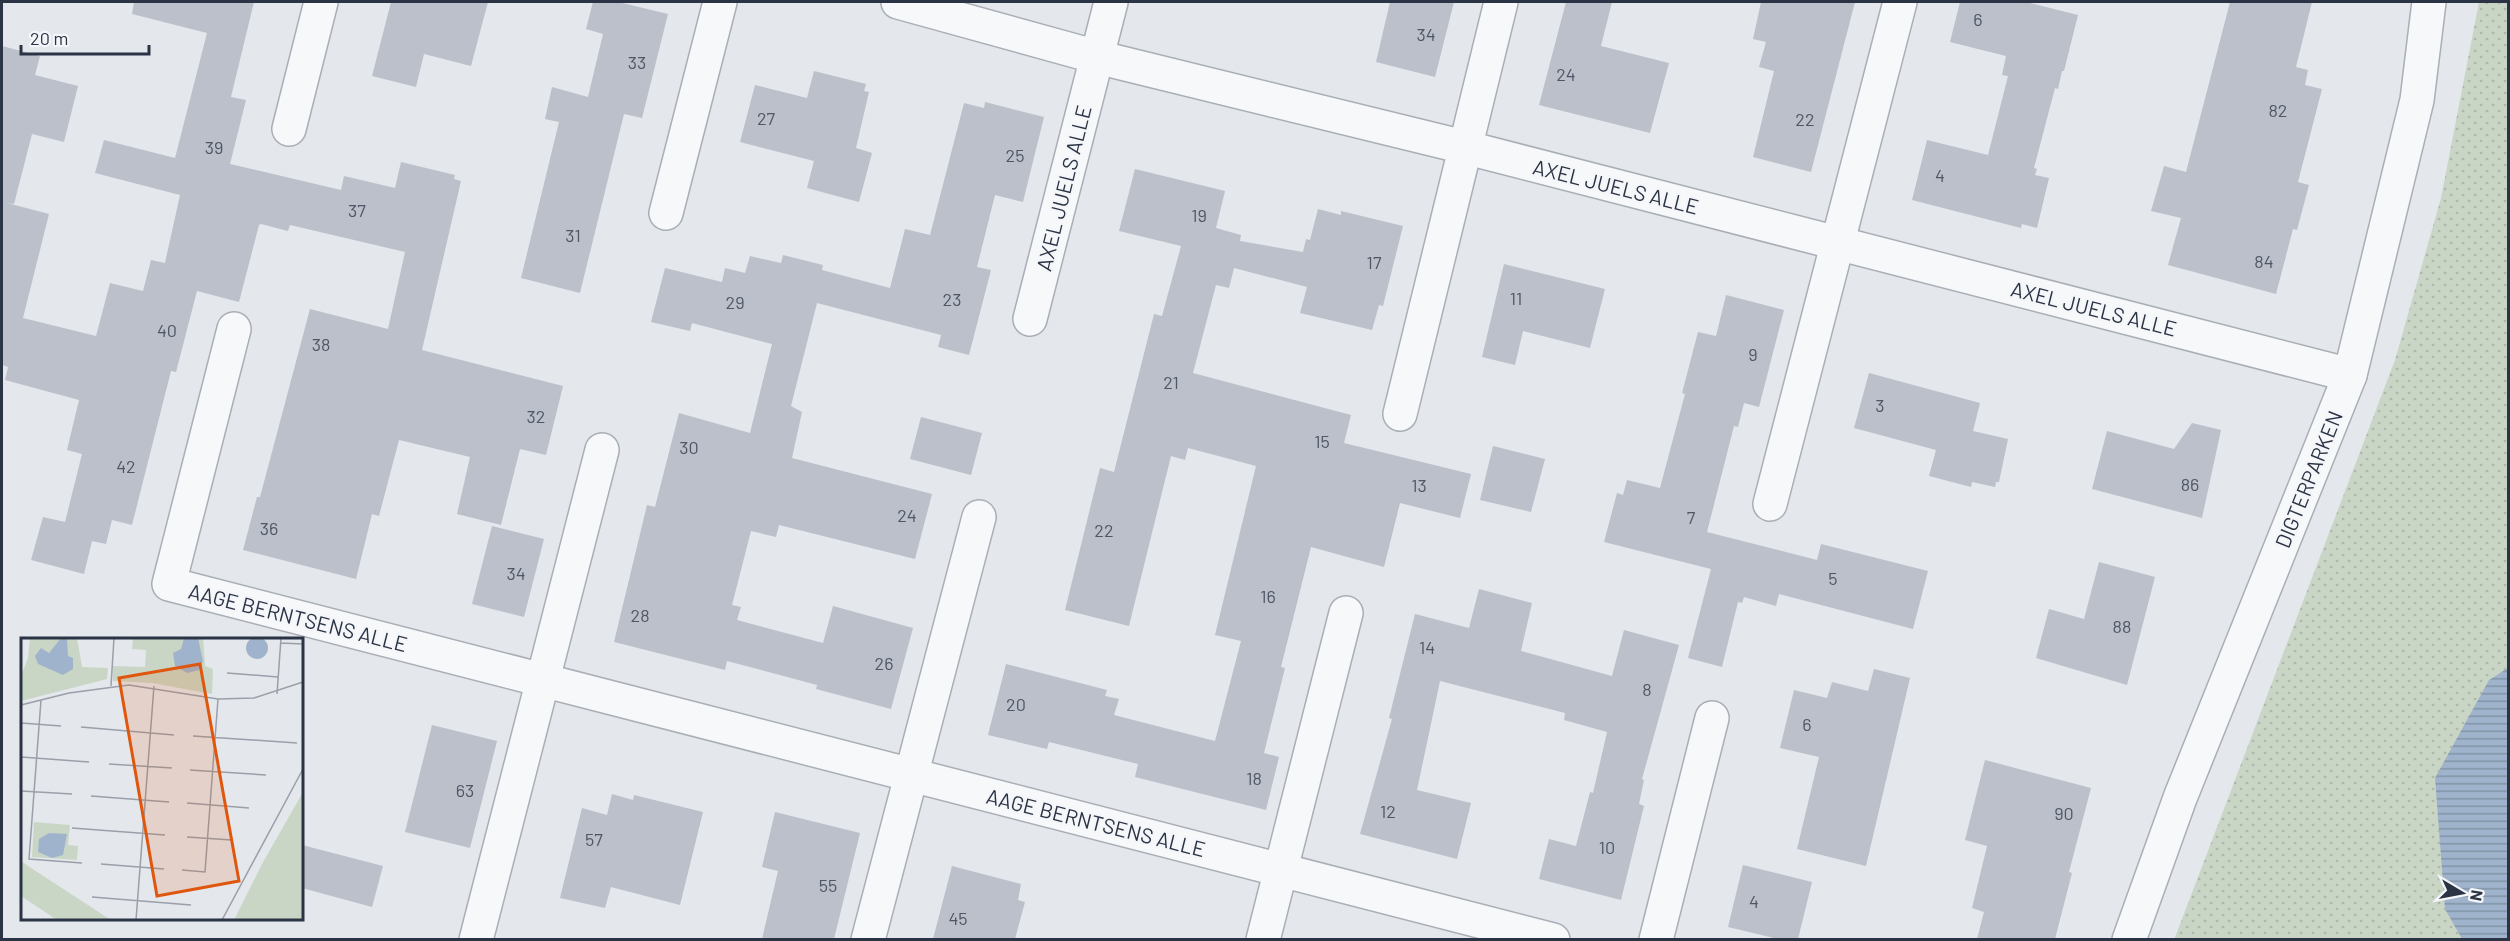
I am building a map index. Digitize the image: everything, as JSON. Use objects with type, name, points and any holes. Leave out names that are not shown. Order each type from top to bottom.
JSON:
[{"type":"street","points":[[290,129],[321,2]]},
{"type":"street","points":[[666,213],[720,2]]},
{"type":"street","name":"AXEL JUELS ALLE","points":[[898,2],[1097,57],[1464,147],[2350,375]]},
{"type":"street","name":"AXEL JUELS ALLE","points":[[1030,319],[1111,2]]},
{"type":"street","points":[[1400,414],[1501,2]]},
{"type":"street","points":[[1770,504],[1900,2]]},
{"type":"street","name":"DIGTERPARKEN","points":[[2129,939],[2180,798],[2350,375],[2417,100],[2429,2]]},
{"type":"street","name":"AAGE BERNTSENS ALLE","points":[[234,330],[169,584],[1553,939]]},
{"type":"street","points":[[476,939],[602,450]]},
{"type":"street","points":[[868,939],[979,517]]},
{"type":"street","points":[[1263,939],[1346,613]]},
{"type":"street","points":[[1656,939],[1712,718]]},
{"type":"green space","points":[[2479,2],[2508,2],[2508,939],[2174,940],[2395,360],[2441,198]]},
{"type":"water","points":[[2508,668],[2508,939],[2462,939],[2445,909],[2435,778],[2489,680]]},
{"type":"building","points":[[134,2],[254,2],[231,97],[246,100],[230,164],[341,190],[344,176],[395,188],[401,162],[455,175],[454,179],[461,181],[422,350],[563,386],[546,455],[520,449],[501,525],[457,514],[470,457],[399,440],[379,516],[372,514],[356,579],[243,550],[257,497],[260,497],[310,309],[388,329],[405,252],[290,225],[288,231],[261,224],[239,302],[197,291],[176,372],[171,371],[132,525],[112,520],[106,544],[92,541],[84,574],[31,560],[43,517],[65,522],[82,454],[67,450],[79,400],[5,380],[8,367],[2,365],[2,46],[40,56],[35,75],[78,86],[64,142],[32,134],[14,204],[7,203],[49,214],[23,318],[96,336],[110,283],[143,291],[151,260],[165,263],[180,195],[95,173],[104,140],[175,158],[207,33],[132,14]]},
{"type":"building","points":[[391,2],[488,2],[471,66],[424,54],[416,87],[372,76]]},
{"type":"building","points":[[593,2],[618,2],[668,14],[642,118],[624,114],[580,293],[521,278],[559,122],[545,119],[552,87],[588,97],[603,34],[586,29]]},
{"type":"building","points":[[1390,2],[1454,2],[1435,77],[1376,62]]},
{"type":"building","points":[[1566,2],[1612,2],[1601,46],[1669,63],[1650,133],[1539,105]]},
{"type":"building","points":[[1761,2],[1855,2],[1811,172],[1753,157],[1774,71],[1759,67],[1766,42],[1753,39]]},
{"type":"building","points":[[1960,2],[2026,2],[2078,15],[2064,71],[2062,71],[2058,89],[2055,88],[2034,168],[2037,169],[2035,175],[2049,178],[2037,228],[2022,224],[2021,228],[1912,200],[1927,140],[1988,155],[2008,76],[2002,75],[2006,56],[1950,42]]},
{"type":"building","points":[[2230,2],[2312,2],[2296,67],[2308,70],[2305,85],[2322,89],[2298,182],[2309,185],[2297,230],[2293,229],[2276,294],[2168,265],[2181,218],[2151,211],[2164,166],[2186,172]]},
{"type":"building","points":[[814,71],[866,84],[864,91],[869,92],[856,148],[872,153],[859,202],[807,188],[814,161],[740,142],[755,85],[807,98]]},
{"type":"building","points":[[985,102],[1044,117],[1023,202],[995,195],[977,267],[991,270],[969,355],[938,347],[941,335],[817,303],[791,406],[802,412],[792,458],[932,494],[915,559],[779,525],[776,537],[751,531],[732,605],[741,607],[737,620],[823,643],[833,606],[913,628],[891,709],[816,689],[817,685],[727,661],[725,670],[614,642],[647,505],[655,507],[679,413],[750,433],[772,344],[692,323],[690,331],[651,322],[665,268],[722,282],[725,268],[745,273],[750,256],[781,263],[783,255],[823,265],[822,270],[890,288],[905,229],[930,235],[964,103],[984,108]]},
{"type":"building","points":[[1135,169],[1225,191],[1216,228],[1241,235],[1240,241],[1303,252],[1306,239],[1310,240],[1318,209],[1341,215],[1341,211],[1403,226],[1383,306],[1379,305],[1372,330],[1300,313],[1307,287],[1234,268],[1229,288],[1216,285],[1193,373],[1351,415],[1344,443],[1471,474],[1460,518],[1400,503],[1384,567],[1311,547],[1281,667],[1285,668],[1264,753],[1279,757],[1266,810],[1135,777],[1138,764],[1049,742],[1047,749],[988,735],[1006,664],[1107,690],[1105,696],[1119,699],[1114,715],[1215,741],[1241,641],[1215,635],[1256,466],[1188,448],[1185,460],[1171,456],[1129,626],[1065,610],[1100,468],[1114,472],[1154,314],[1162,316],[1181,246],[1119,231]]},
{"type":"building","points":[[1504,264],[1605,289],[1590,348],[1523,331],[1515,365],[1482,357]]},
{"type":"building","points":[[1726,295],[1784,310],[1759,407],[1744,403],[1738,427],[1734,426],[1707,532],[1817,560],[1821,544],[1928,571],[1913,629],[1779,594],[1776,606],[1744,597],[1742,603],[1738,602],[1722,667],[1688,658],[1711,569],[1604,542],[1617,493],[1623,495],[1627,480],[1660,488],[1685,394],[1682,393],[1698,332],[1716,336]]},
{"type":"building","points":[[1869,373],[1980,403],[1973,431],[2008,439],[1999,482],[1996,482],[1995,487],[1972,482],[1971,487],[1929,476],[1936,450],[1854,428]]},
{"type":"building","points":[[921,417],[982,433],[971,475],[910,459]]},
{"type":"building","points":[[2192,423],[2221,430],[2202,518],[2092,489],[2107,431],[2174,449]]},
{"type":"building","points":[[1493,446],[1545,459],[1531,512],[1480,500]]},
{"type":"building","points":[[492,526],[544,539],[524,617],[472,604]]},
{"type":"building","points":[[2099,562],[2155,577],[2127,685],[2036,658],[2049,609],[2084,619]]},
{"type":"building","points":[[1479,589],[1532,603],[1521,651],[1612,676],[1624,630],[1679,645],[1642,779],[1644,780],[1639,804],[1644,806],[1621,900],[1539,879],[1549,839],[1576,846],[1590,792],[1593,793],[1607,732],[1564,720],[1565,713],[1440,681],[1417,790],[1471,803],[1457,859],[1360,834],[1392,719],[1389,718],[1415,614],[1469,628]]},
{"type":"building","points":[[1874,669],[1910,678],[1866,866],[1797,849],[1819,757],[1780,748],[1794,690],[1827,698],[1832,682],[1868,691]]},
{"type":"building","points":[[432,725],[497,741],[470,848],[405,832]]},
{"type":"building","points":[[1985,760],[2091,788],[2069,872],[2072,873],[2055,939],[1977,939],[1984,912],[1972,908],[1987,846],[1965,840]]},
{"type":"building","points":[[612,794],[633,800],[634,795],[703,812],[680,905],[611,887],[605,908],[560,898],[582,808],[607,815]]},
{"type":"building","points":[[775,812],[860,833],[834,939],[762,939],[778,871],[762,867]]},
{"type":"building","points":[[303,845],[383,866],[372,907],[303,888]]},
{"type":"building","points":[[1743,865],[1812,882],[1798,939],[1778,939],[1728,927]]},
{"type":"building","points":[[952,866],[1021,884],[1018,900],[1025,902],[1015,939],[933,939]]}]
